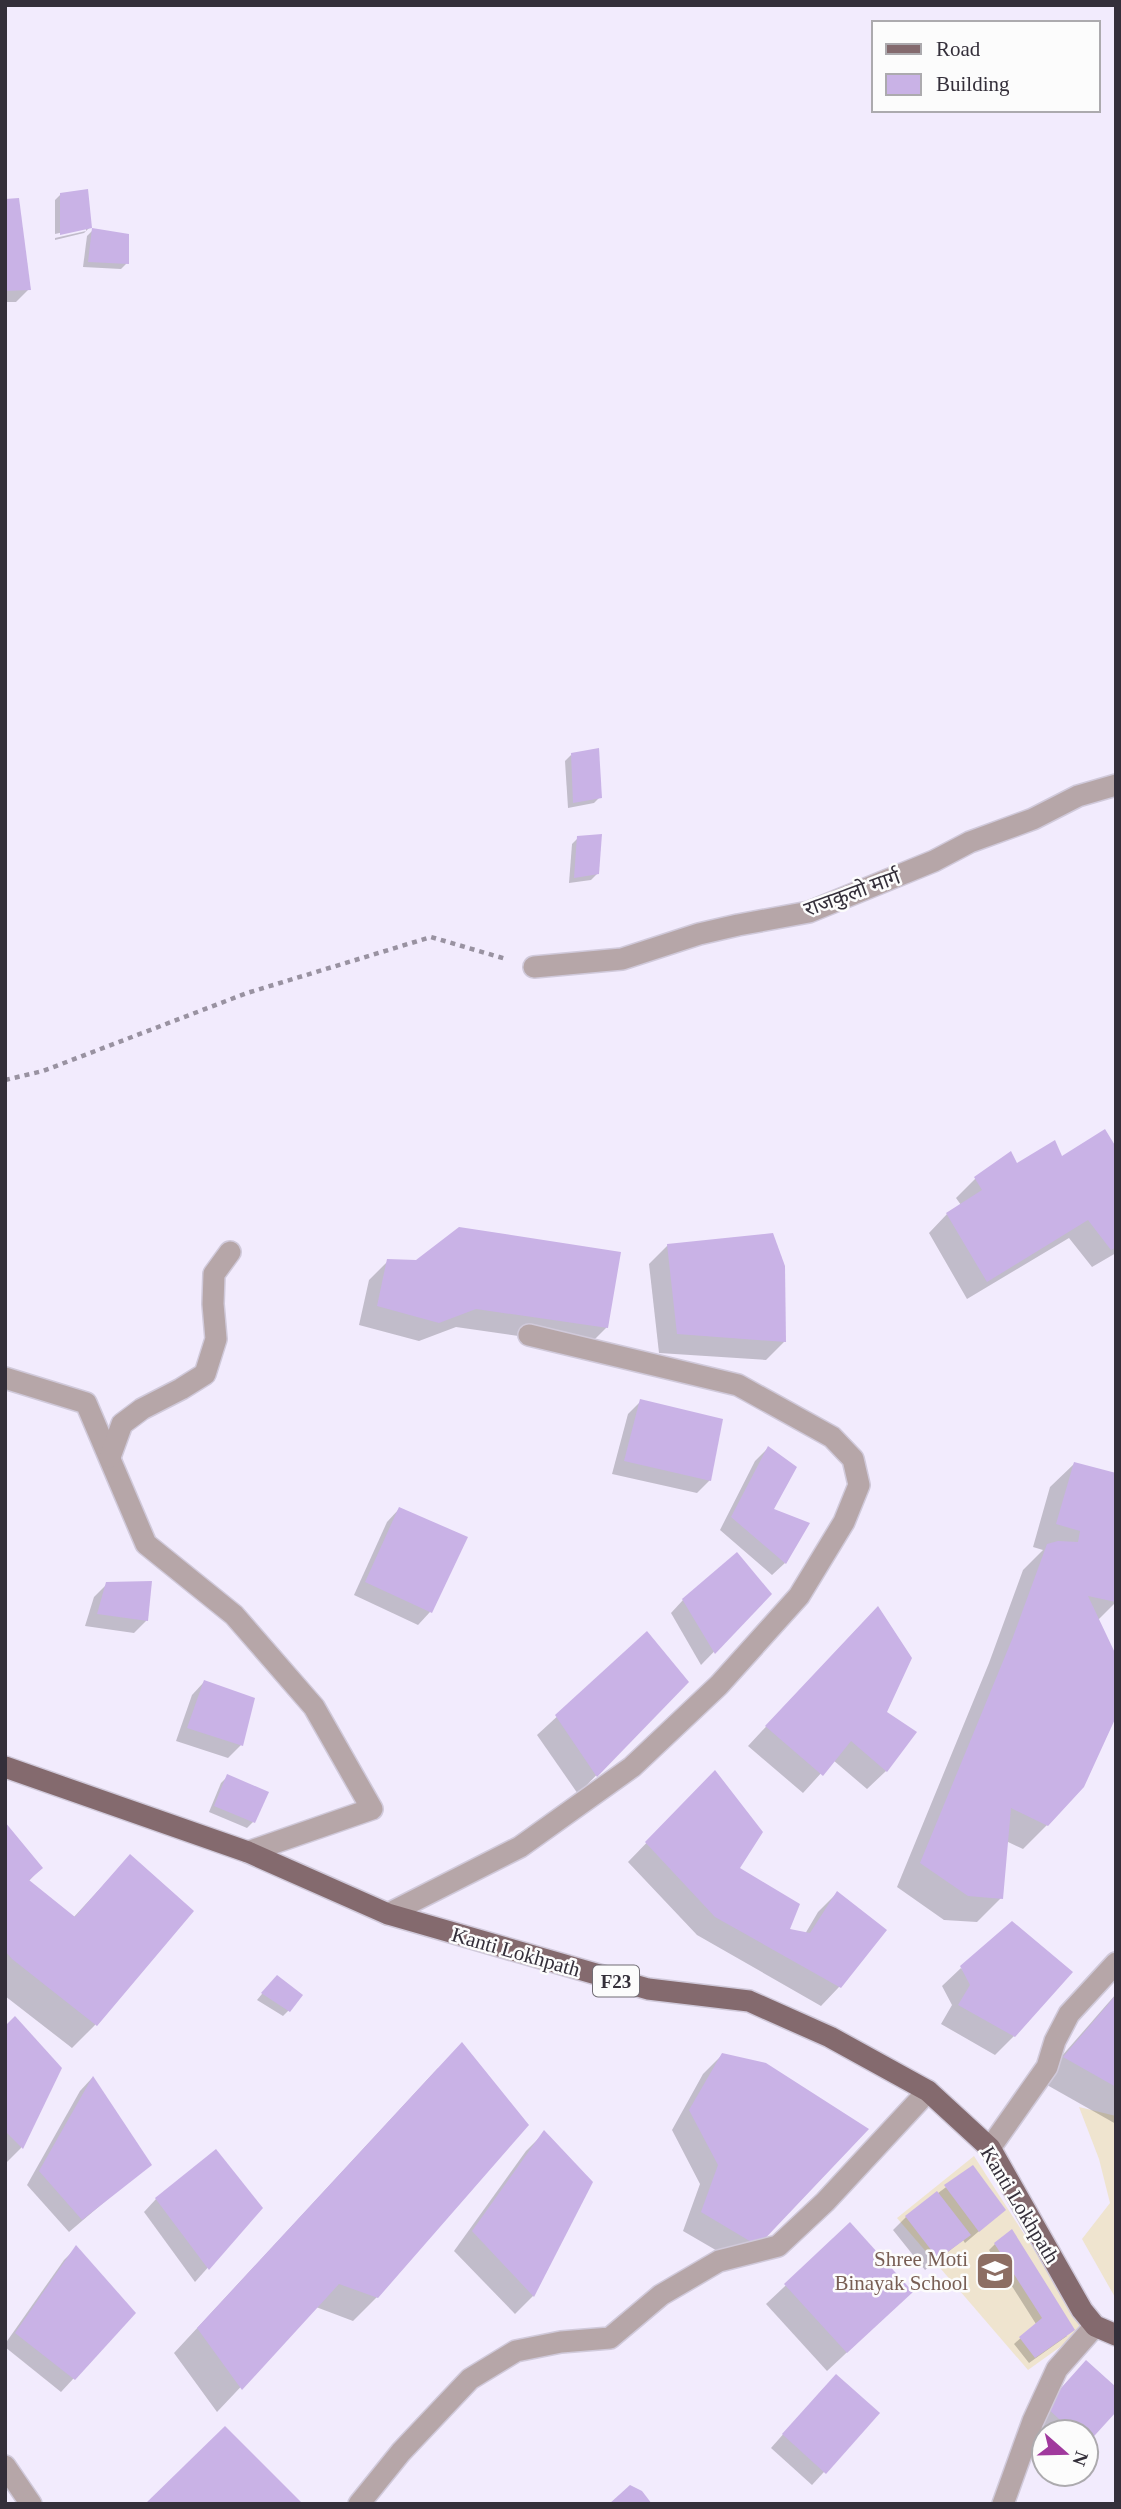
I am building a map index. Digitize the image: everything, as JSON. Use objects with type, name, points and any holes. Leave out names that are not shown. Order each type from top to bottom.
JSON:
[{"type":"main road","name":"Kanti Lokhpath","points":[[5,1767],[248,1852],[388,1914],[648,1989],[749,2001],[830,2037],[928,2091],[990,2148],[1082,2310],[1095,2326]]},
{"type":"main road","points":[[1095,2326],[1116,2335]]},
{"type":"street","name":"राजकुलो मार्ग","points":[[534,967],[622,959],[699,934],[810,912],[934,861],[970,842],[1033,819],[1078,796],[1116,785]]},
{"type":"street","points":[[110,1457],[122,1424],[142,1409],[205,1374],[216,1339],[214,1274],[230,1252]]},
{"type":"street","points":[[388,1914],[520,1847],[632,1767],[719,1685],[799,1596],[844,1522],[859,1485],[853,1460],[832,1437],[738,1385],[529,1335]]},
{"type":"street","points":[[5,1378],[86,1402],[146,1544],[234,1615],[314,1707],[372,1810],[248,1852]]},
{"type":"street","points":[[990,2148],[1047,2067],[1055,2041],[1069,2014],[1116,1962]]},
{"type":"street","points":[[359,2504],[401,2452],[470,2379],[516,2351],[561,2342],[610,2338],[660,2295],[719,2261],[778,2246],[825,2202],[928,2091]]},
{"type":"street","points":[[1003,2504],[1033,2421],[1057,2369],[1095,2326]]},
{"type":"street","points":[[5,2466],[31,2504]]},
{"type":"path","points":[[5,1080],[43,1071],[247,993],[431,937],[534,967]]},
{"type":"shaded area","points":[[1079,2107],[1116,2116],[1116,2299],[1082,2239],[1110,2203],[1099,2159]]},
{"type":"shaded area","name":"Shree Moti Binayak School","points":[[974,2156],[1081,2323],[1074,2337],[1028,2370],[897,2218]]},
{"type":"building","points":[[88,189],[92,228],[60,235],[60,193]]},
{"type":"building","points":[[19,198],[31,290],[5,291],[5,199]]},
{"type":"building","points":[[92,228],[129,234],[129,264],[88,262]]},
{"type":"building","points":[[599,748],[602,798],[573,803],[571,753]]},
{"type":"building","points":[[602,834],[599,874],[574,878],[577,836]]},
{"type":"building","points":[[1105,1129],[1116,1147],[1116,1247],[1111,1250],[1088,1220],[987,1282],[946,1213],[982,1190],[974,1177],[1011,1151],[1017,1163],[1055,1140],[1062,1156]]},
{"type":"building","points":[[459,1227],[621,1252],[608,1328],[476,1309],[439,1323],[377,1306],[387,1259],[416,1260]]},
{"type":"building","points":[[773,1233],[785,1266],[786,1342],[677,1334],[667,1244]]},
{"type":"building","points":[[640,1399],[723,1419],[711,1481],[624,1461]]},
{"type":"building","points":[[768,1446],[797,1467],[774,1509],[810,1523],[786,1564],[731,1517]]},
{"type":"building","points":[[1074,1462],[1116,1473],[1116,1602],[1088,1596],[1116,1655],[1116,1717],[1084,1787],[1048,1826],[1011,1808],[1003,1899],[968,1896],[920,1863],[1013,1637],[1047,1544],[1058,1541],[1078,1542],[1080,1531],[1056,1524]]},
{"type":"building","points":[[399,1507],[468,1537],[432,1613],[365,1582]]},
{"type":"building","points":[[737,1552],[772,1594],[715,1654],[682,1599]]},
{"type":"building","points":[[152,1581],[148,1621],[97,1614],[106,1582]]},
{"type":"building","points":[[878,1606],[912,1658],[887,1712],[917,1732],[887,1772],[851,1741],[823,1776],[765,1726]]},
{"type":"building","points":[[647,1631],[689,1682],[597,1777],[555,1715]]},
{"type":"building","points":[[204,1680],[255,1698],[243,1746],[187,1728]]},
{"type":"building","points":[[715,1770],[763,1832],[740,1868],[800,1904],[790,1929],[810,1933],[837,1891],[887,1930],[841,1988],[715,1917],[645,1842]]},
{"type":"building","points":[[227,1774],[269,1792],[255,1823],[214,1806]]},
{"type":"building","points":[[5,1822],[43,1868],[29,1880],[75,1917],[130,1854],[194,1911],[97,2026],[5,1951]]},
{"type":"building","points":[[1012,1921],[1073,1972],[1015,2037],[958,2005],[970,1985],[960,1966]]},
{"type":"building","points":[[277,1975],[303,1995],[290,2012],[261,1993]]},
{"type":"building","points":[[1116,1995],[1116,2087],[1063,2057]]},
{"type":"building","points":[[15,2016],[62,2068],[23,2149],[5,2131],[5,2026]]},
{"type":"building","points":[[462,2042],[529,2125],[378,2298],[339,2284],[242,2390],[197,2328]]},
{"type":"building","points":[[722,2053],[766,2063],[869,2129],[758,2246],[701,2212],[718,2165],[689,2110]]},
{"type":"building","points":[[93,2076],[152,2165],[82,2220],[39,2171]]},
{"type":"building","points":[[544,2130],[593,2182],[534,2297],[472,2231]]},
{"type":"building","points":[[216,2149],[263,2208],[209,2270],[155,2198]]},
{"type":"building","points":[[973,2165],[1006,2210],[979,2232],[944,2185]]},
{"type":"building","points":[[937,2191],[971,2235],[938,2259],[905,2216]]},
{"type":"building","points":[[850,2222],[913,2292],[847,2353],[784,2284]]},
{"type":"building","points":[[1012,2229],[1075,2330],[1035,2358],[1019,2337],[1042,2318],[994,2243]]},
{"type":"building","points":[[76,2245],[136,2313],[75,2380],[15,2333]]},
{"type":"building","points":[[1086,2360],[1116,2387],[1116,2412],[1100,2430],[1100,2418],[1058,2418],[1045,2406]]},
{"type":"building","points":[[836,2374],[880,2413],[826,2474],[782,2434]]},
{"type":"building","points":[[225,2426],[303,2504],[145,2504]]},
{"type":"building","points":[[630,2485],[642,2491],[652,2504],[609,2504]]},
{"type":"place","name":"Shree Moti Binayak School","points":[[995,2271]]}]
